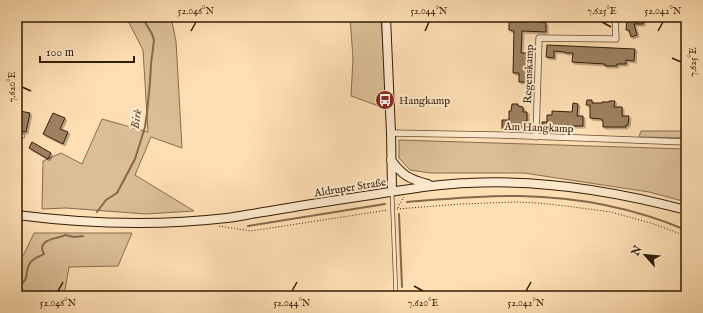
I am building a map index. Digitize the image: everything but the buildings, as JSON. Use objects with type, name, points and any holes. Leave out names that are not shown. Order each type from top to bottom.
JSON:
[{"type":"main road","points":[[386,17],[392,191]]},
{"type":"main road","points":[[391,160],[400,171],[408,177],[419,182],[433,185]]},
{"type":"main road","name":"Aldruper Straße","points":[[17,215],[100,223],[184,222],[228,218],[433,185],[504,182],[559,186],[618,194],[686,210]]},
{"type":"street","name":"Regenskamp","points":[[536,137],[539,38],[616,39],[615,17]]},
{"type":"street","name":"Am Hangkamp","points":[[391,133],[686,142]]},
{"type":"lane","points":[[17,134],[23,136]]},
{"type":"lane","points":[[392,191],[396,296]]},
{"type":"path","points":[[393,209],[461,204],[516,202],[538,203],[611,212],[654,224],[686,236]]},
{"type":"shaded area","points":[[126,17],[171,17],[176,41],[182,148],[151,137],[135,175],[194,211],[146,214],[66,208],[42,209],[43,161],[61,153],[82,164],[102,119],[148,132],[143,50]]},
{"type":"shaded area","points":[[350,17],[381,17],[387,109],[351,96],[353,58]]},
{"type":"shaded area","points":[[641,131],[686,131],[686,138],[639,137]]},
{"type":"shaded area","points":[[399,140],[686,149],[686,202],[649,192],[524,173],[430,173],[410,170],[399,158]]},
{"type":"shaded area","points":[[34,233],[132,233],[118,266],[69,267],[64,296],[17,296],[17,262],[24,254]]},
{"type":"waterway","name":"Birk","points":[[97,212],[106,200],[117,193],[135,159],[145,127],[154,40],[142,17]]},
{"type":"waterway","points":[[407,202],[492,196],[541,197],[583,201],[625,210],[666,222],[686,230]]},
{"type":"waterway","points":[[248,226],[385,204]]},
{"type":"waterway","points":[[399,214],[402,287]]},
{"type":"waterway","name":"Birk","points":[[17,286],[26,278],[27,270],[31,261],[44,254],[42,248],[45,242],[65,235],[74,237],[83,236]]},
{"type":"place","name":"Hangkamp","points":[[385,100]]}]
